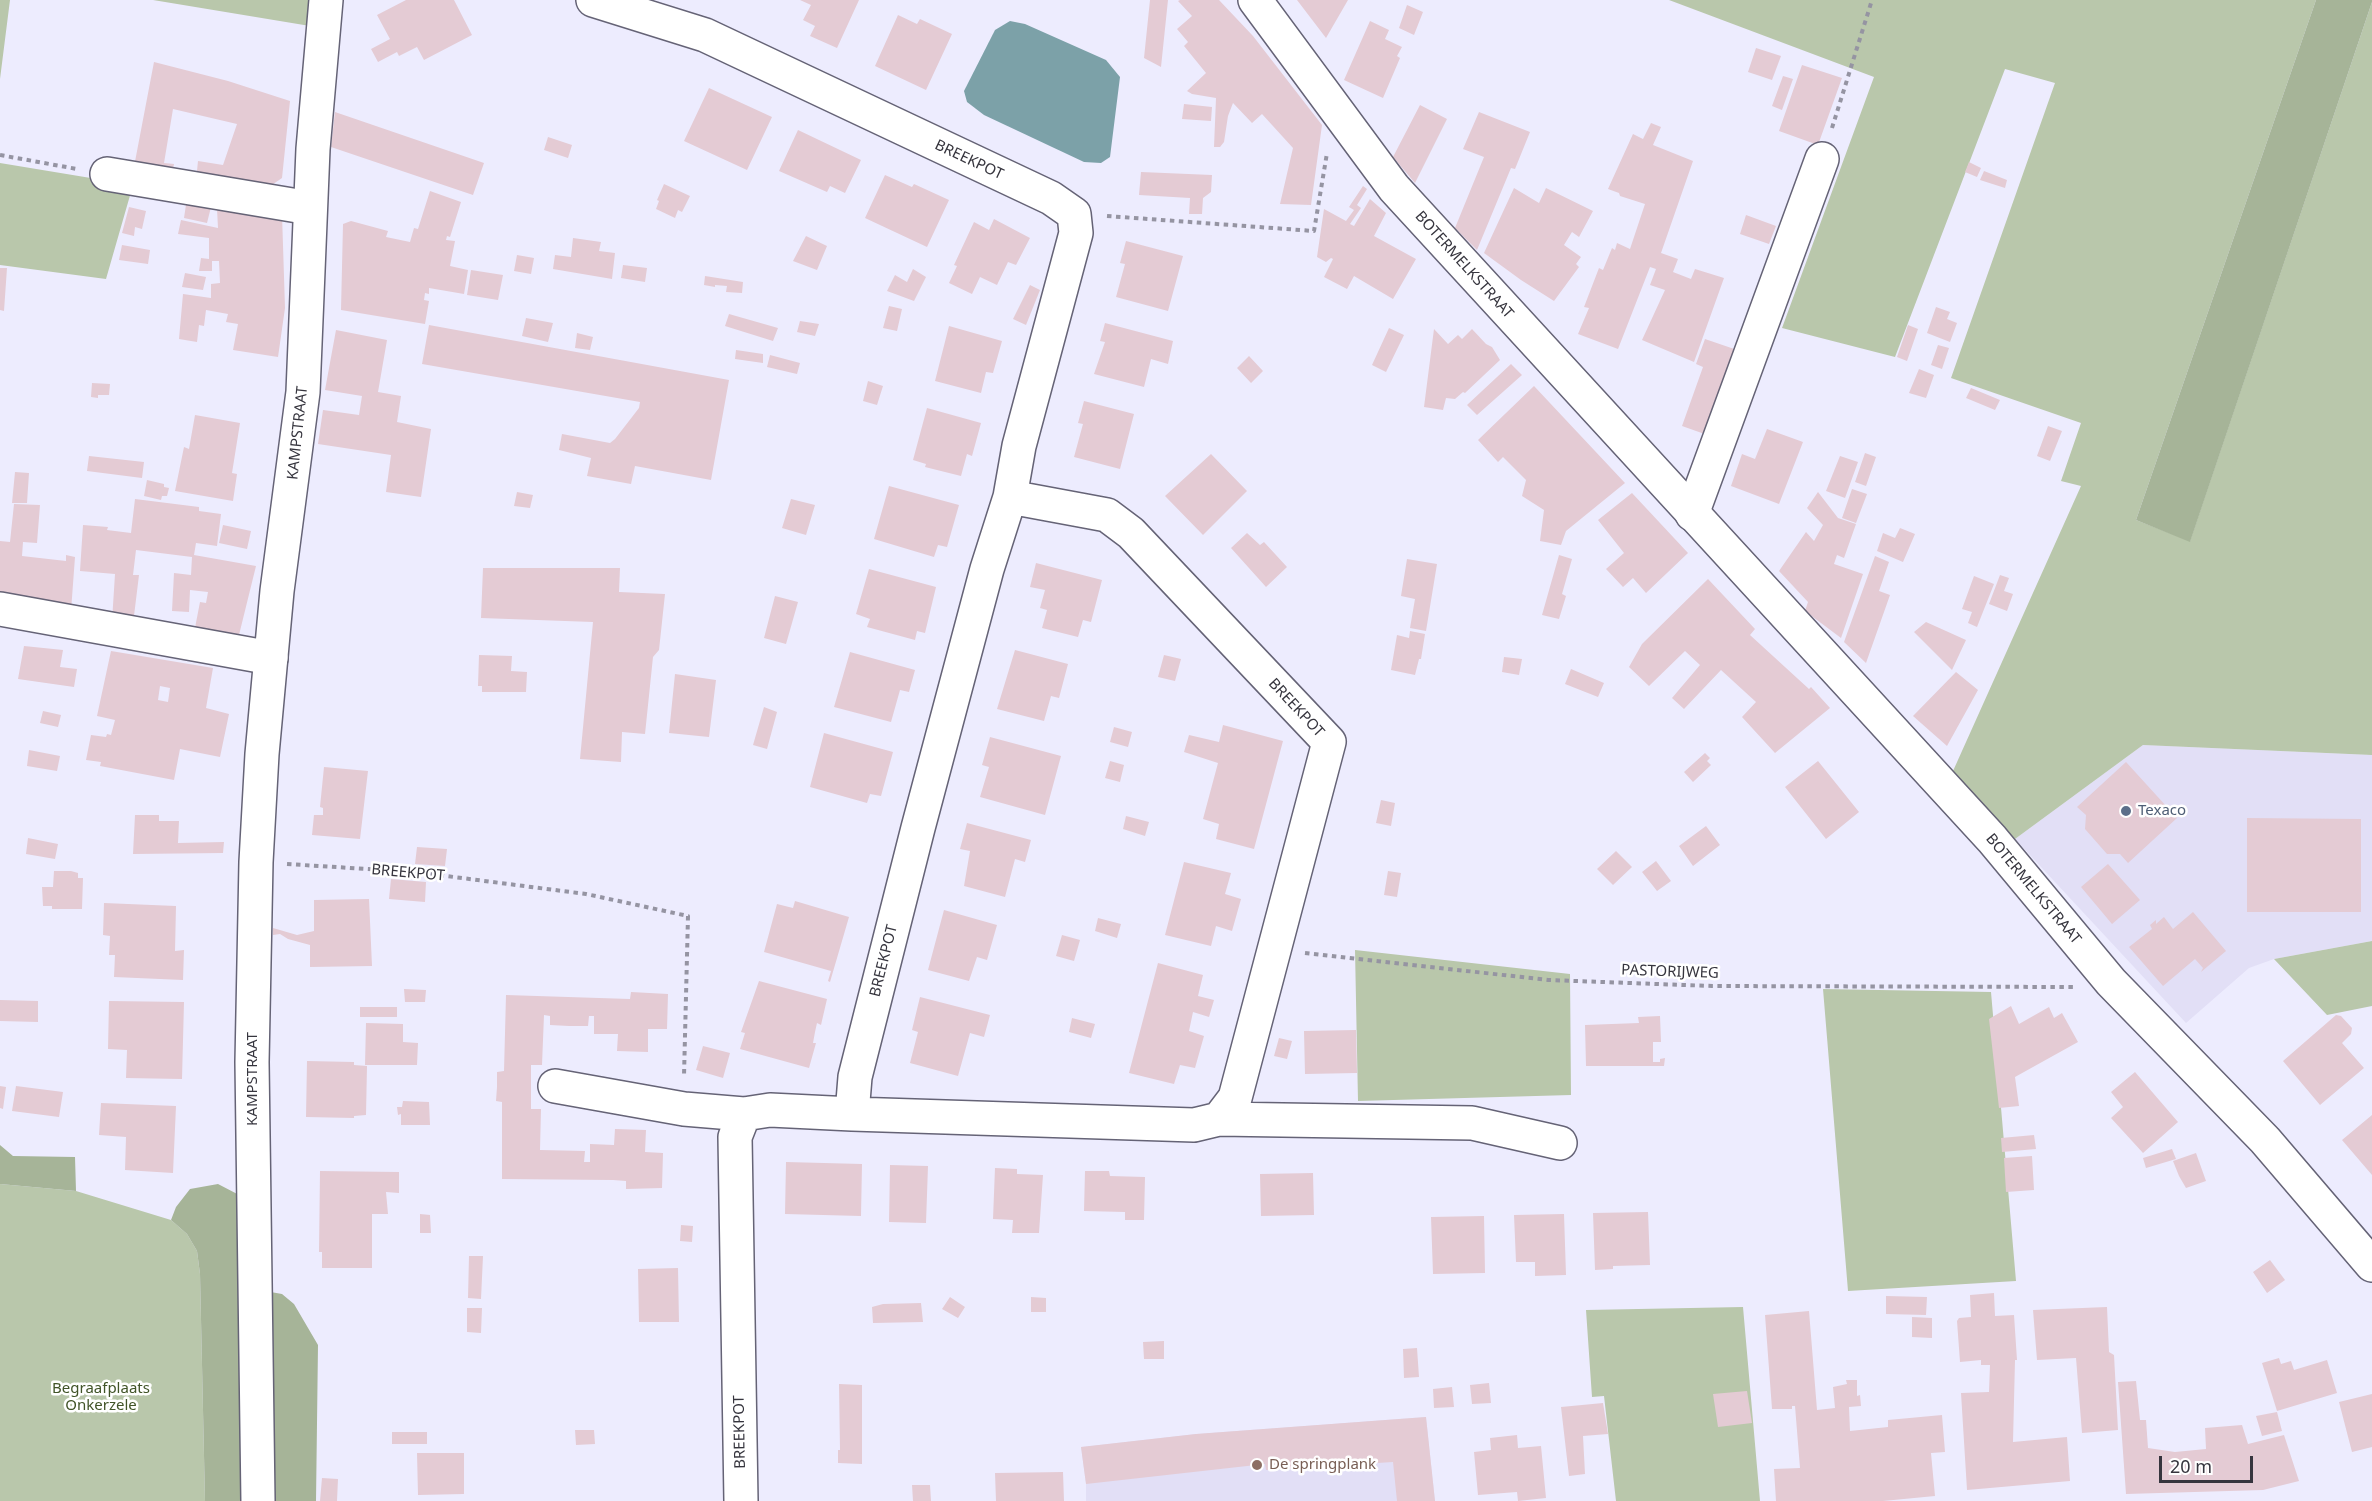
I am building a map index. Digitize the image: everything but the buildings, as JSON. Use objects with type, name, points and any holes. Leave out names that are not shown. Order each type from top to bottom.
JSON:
[{"type":"street","name":"KAMPSTRAAT","points":[[258,1501],[252,1062],[256,862],[262,754],[271,658],[303,392],[313,149],[326,0]]},
{"type":"street","name":"BREEKPOT","points":[[593,0],[705,34],[1051,198],[1074,214],[1076,233],[1019,446],[1010,497],[987,569],[912,851],[855,1077],[852,1114]]},
{"type":"street","name":"BOTERMELKSTRAAT","points":[[1255,0],[1394,188],[1992,839],[2111,982],[2265,1140],[2372,1265]]},
{"type":"street","points":[[1692,514],[1822,159]]},
{"type":"street","points":[[107,174],[310,208]]},
{"type":"street","name":"BREEKPOT","points":[[1010,497],[1107,515],[1131,533],[1329,742],[1235,1098],[1219,1119]]},
{"type":"street","points":[[0,609],[271,658]]},
{"type":"street","points":[[555,1086],[684,1109],[744,1114],[771,1110],[1194,1125],[1219,1119],[1472,1123],[1560,1143]]},
{"type":"street","name":"BREEKPOT","points":[[741,1501],[735,1137],[744,1114]]},
{"type":"path","points":[[1822,159],[1872,0]]},
{"type":"path","points":[[1074,214],[1314,231],[1334,107]]},
{"type":"path","points":[[0,155],[107,174]]},
{"type":"path","name":"BREEKPOT","points":[[256,862],[415,872],[586,894],[688,916],[684,1109]]},
{"type":"path","name":"PASTORIJWEG","points":[[1274,950],[1548,980],[1712,986],[2067,988]]},
{"type":"shaded area","points":[[2316,0],[2372,0],[2372,2],[2190,542],[2136,520]]},
{"type":"shaded area","points":[[1010,21],[1025,24],[1106,60],[1120,77],[1110,157],[1101,163],[1084,162],[984,115],[967,102],[964,91],[995,30]]},
{"type":"shaded area","points":[[2143,745],[2372,755],[2372,941],[2274,959],[2249,968],[2186,1023],[2015,839]]},
{"type":"shaded area","points":[[0,1145],[13,1156],[75,1157],[76,1191],[0,1184]]},
{"type":"shaded area","points":[[218,1184],[243,1197],[248,1288],[282,1294],[294,1304],[318,1345],[316,1501],[205,1501],[200,1274],[197,1251],[187,1234],[171,1220],[176,1207],[190,1189]]},
{"type":"shaded area","name":"De springplank","points":[[1426,1417],[1435,1501],[1086,1501],[1081,1447],[1196,1434]]},
{"type":"green space","points":[[0,0],[10,0],[0,79]]},
{"type":"green space","points":[[153,0],[311,0],[310,26]]},
{"type":"green space","points":[[1669,0],[2316,0],[2136,520],[2190,541],[2372,2],[2372,755],[2143,745],[2015,839],[1953,771],[2081,486],[2061,481],[2081,423],[1951,378],[2055,83],[2005,69],[1895,357],[1782,328],[1874,77]]},
{"type":"green space","points":[[0,163],[133,185],[106,279],[0,265]]},
{"type":"green space","points":[[2372,941],[2372,1006],[2327,1015],[2274,959]]},
{"type":"green space","points":[[1355,950],[1570,974],[1571,1095],[1358,1101]]},
{"type":"green space","points":[[1823,989],[1991,992],[2016,1281],[1848,1291]]},
{"type":"green space","name":"Begraafplaats Onkerzele","points":[[0,1184],[76,1191],[171,1220],[187,1234],[197,1251],[200,1274],[205,1501],[0,1501]]},
{"type":"green space","points":[[1743,1307],[1760,1501],[1616,1501],[1604,1396],[1592,1397],[1586,1310]]},
{"type":"place","name":"Texaco","points":[[2126,811]]},
{"type":"place","name":"De springplank","points":[[1257,1465]]}]
